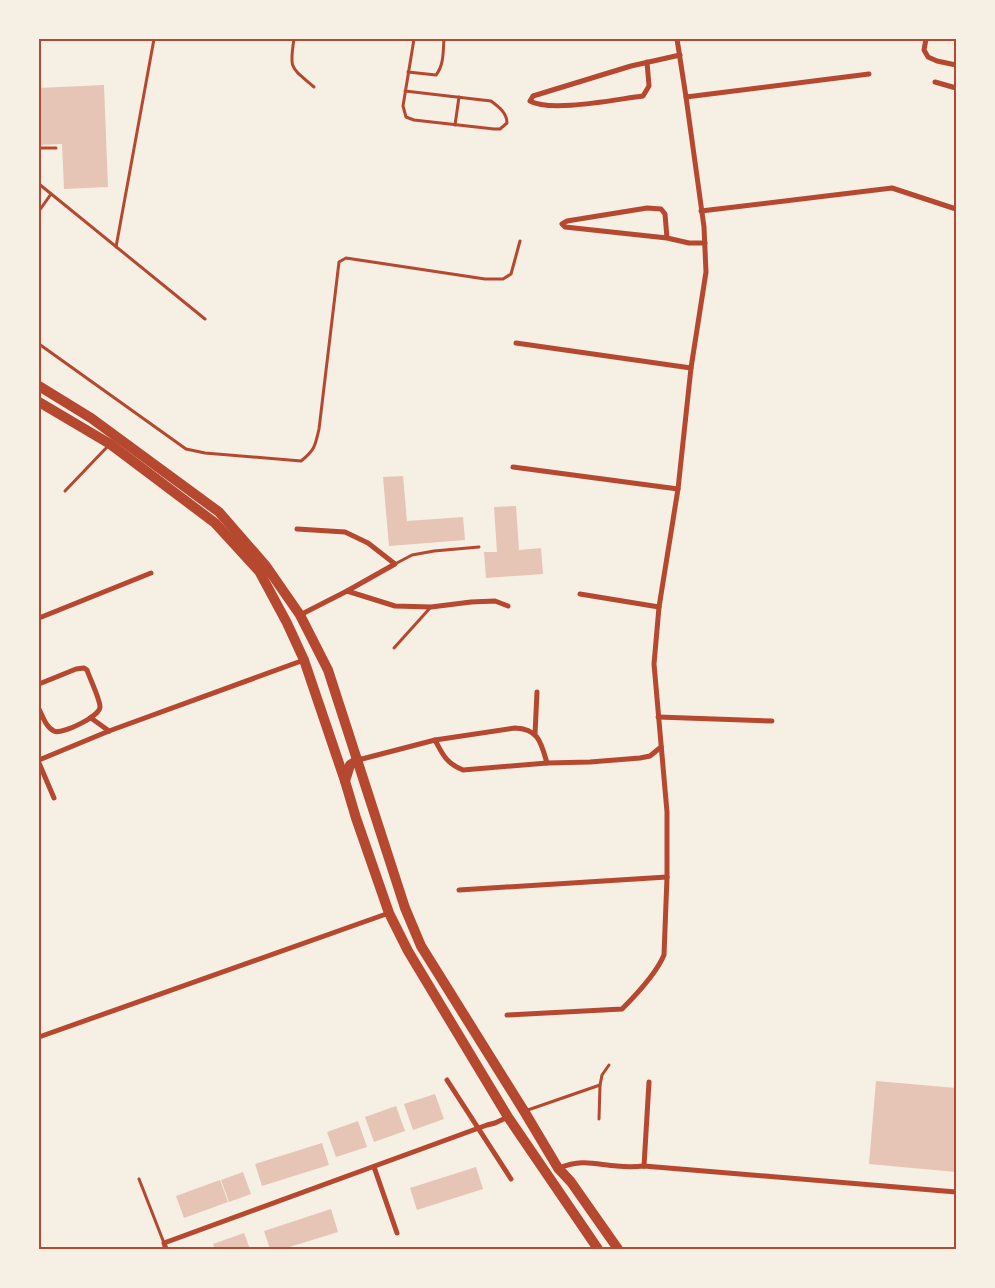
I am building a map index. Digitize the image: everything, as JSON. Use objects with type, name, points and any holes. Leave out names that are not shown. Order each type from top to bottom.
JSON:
[{"type":"highway","points":[[39,386],[91,418],[219,512],[266,566],[300,615],[328,670],[405,908],[421,946],[558,1168],[571,1182],[618,1249]]},
{"type":"highway","points":[[39,402],[110,444],[215,523],[259,571],[288,624],[304,660],[389,913],[408,951],[508,1117],[598,1249]]},
{"type":"highway","points":[[345,781],[350,765],[358,760]]},
{"type":"street","points":[[507,1015],[622,1009],[660,965],[664,955],[667,877],[666,812],[654,664],[659,607],[678,488],[691,368],[706,272],[704,227],[677,39]]},
{"type":"street","points":[[926,39],[924,50],[928,58],[956,64]]},
{"type":"street","points":[[647,62],[649,86],[643,96],[563,107],[530,101],[533,96],[647,62],[680,55]]},
{"type":"street","points":[[686,97],[869,74]]},
{"type":"street","points":[[935,82],[956,88]]},
{"type":"street","points":[[701,211],[892,188],[956,209]]},
{"type":"street","points":[[667,238],[665,214],[661,209],[647,208],[567,221],[562,224],[564,227],[667,238],[689,243],[705,243]]},
{"type":"street","points":[[516,343],[691,368]]},
{"type":"street","points":[[513,467],[678,488]]},
{"type":"street","points":[[297,529],[345,532],[368,543],[395,564],[300,615]]},
{"type":"street","points":[[39,618],[150,573]]},
{"type":"street","points":[[347,591],[395,606],[431,607],[495,601],[508,606]]},
{"type":"street","points":[[580,594],[659,607]]},
{"type":"street","points":[[54,798],[39,762],[109,731],[304,660]]},
{"type":"street","points":[[39,684],[76,669],[84,668],[100,708],[90,718],[58,732],[47,725],[39,709]]},
{"type":"street","points":[[535,735],[537,692]]},
{"type":"street","points":[[658,717],[772,722]]},
{"type":"street","points":[[90,718],[109,731]]},
{"type":"street","points":[[358,760],[435,740],[525,728],[535,735],[542,746],[548,763]]},
{"type":"street","points":[[435,740],[446,760],[463,770],[640,758],[650,756],[661,747]]},
{"type":"street","points":[[459,890],[667,877]]},
{"type":"street","points":[[39,1037],[389,913]]},
{"type":"street","points":[[447,1080],[511,1179]]},
{"type":"street","points":[[644,1166],[650,1082]]},
{"type":"street","points":[[165,1246],[508,1117]]},
{"type":"street","points":[[558,1168],[581,1162],[956,1192]]},
{"type":"street","points":[[374,1167],[397,1233]]},
{"type":"lane","points":[[116,247],[154,39]]},
{"type":"lane","points":[[294,39],[291,59],[293,70],[314,87]]},
{"type":"lane","points":[[405,91],[491,101],[507,117],[507,123],[500,129],[494,129],[414,120],[406,117],[403,106],[405,91],[408,72],[414,39]]},
{"type":"lane","points":[[408,72],[436,75],[442,64],[444,39]]},
{"type":"lane","points":[[455,125],[459,97]]},
{"type":"lane","points":[[39,148],[56,148]]},
{"type":"lane","points":[[39,184],[205,319]]},
{"type":"lane","points":[[39,211],[51,194]]},
{"type":"lane","points":[[39,344],[186,449],[204,453],[301,461],[311,454],[319,429],[339,262],[346,258],[485,279],[503,279],[512,274],[520,241]]},
{"type":"lane","points":[[65,491],[110,444]]},
{"type":"lane","points":[[395,564],[412,555],[480,547]]},
{"type":"lane","points":[[394,648],[431,607]]},
{"type":"lane","points":[[599,1119],[600,1085],[602,1075],[609,1065]]},
{"type":"lane","points":[[524,1111],[600,1085]]},
{"type":"lane","points":[[139,1179],[165,1246]]},
{"type":"building","points":[[104,85],[108,187],[64,189],[62,144],[39,145],[39,88]]},
{"type":"building","points":[[403,476],[407,521],[463,517],[465,540],[389,546],[383,477]]},
{"type":"building","points":[[516,506],[519,550],[541,548],[543,574],[486,578],[484,552],[497,552],[494,507]]},
{"type":"building","points":[[876,1081],[956,1088],[956,1172],[869,1164]]},
{"type":"building","points":[[435,1094],[444,1119],[413,1130],[404,1104]]},
{"type":"building","points":[[396,1106],[405,1131],[374,1142],[365,1117]]},
{"type":"building","points":[[358,1121],[367,1147],[336,1157],[327,1132]]},
{"type":"building","points":[[322,1143],[329,1165],[262,1186],[255,1164]]},
{"type":"building","points":[[476,1167],[483,1189],[417,1210],[410,1188]]},
{"type":"building","points":[[243,1172],[251,1194],[229,1202],[221,1180]]},
{"type":"building","points":[[220,1180],[228,1202],[184,1218],[176,1196]]},
{"type":"building","points":[[331,1209],[338,1232],[283,1249],[270,1249],[264,1231]]},
{"type":"building","points":[[244,1233],[250,1249],[215,1249],[213,1244]]}]
